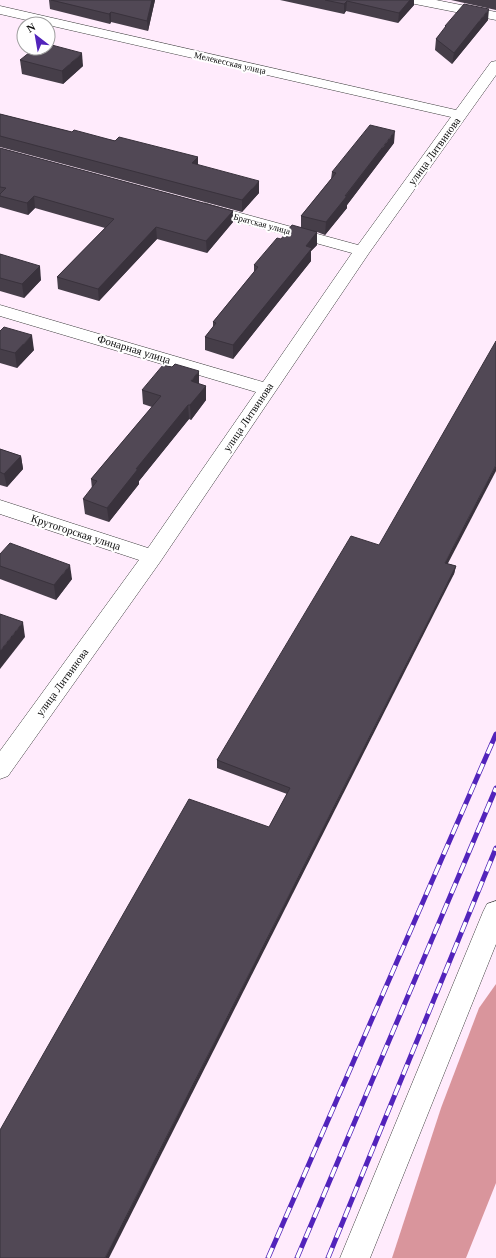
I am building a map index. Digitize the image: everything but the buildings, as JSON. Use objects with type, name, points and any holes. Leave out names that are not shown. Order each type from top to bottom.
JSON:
[{"type":"street","points":[[415,0],[496,16]]},
{"type":"street","name":"Мелекесская улица","points":[[0,10],[460,115]]},
{"type":"street","name":"улица Литвинова","points":[[0,768],[153,557],[362,251],[496,64]]},
{"type":"street","name":"Братская улица","points":[[192,205],[362,251]]},
{"type":"street","name":"Фонарная улица","points":[[0,310],[267,389]]},
{"type":"street","name":"Крутогорская улица","points":[[0,507],[153,557]]},
{"type":"street","points":[[355,1258],[496,912]]},
{"type":"shaded area","points":[[496,984],[496,1183],[466,1258],[392,1258],[441,1108],[479,1008]]},
{"type":"railway","points":[[268,1258],[496,734]]},
{"type":"railway","points":[[297,1258],[496,788]]},
{"type":"railway","points":[[328,1258],[496,848]]}]
